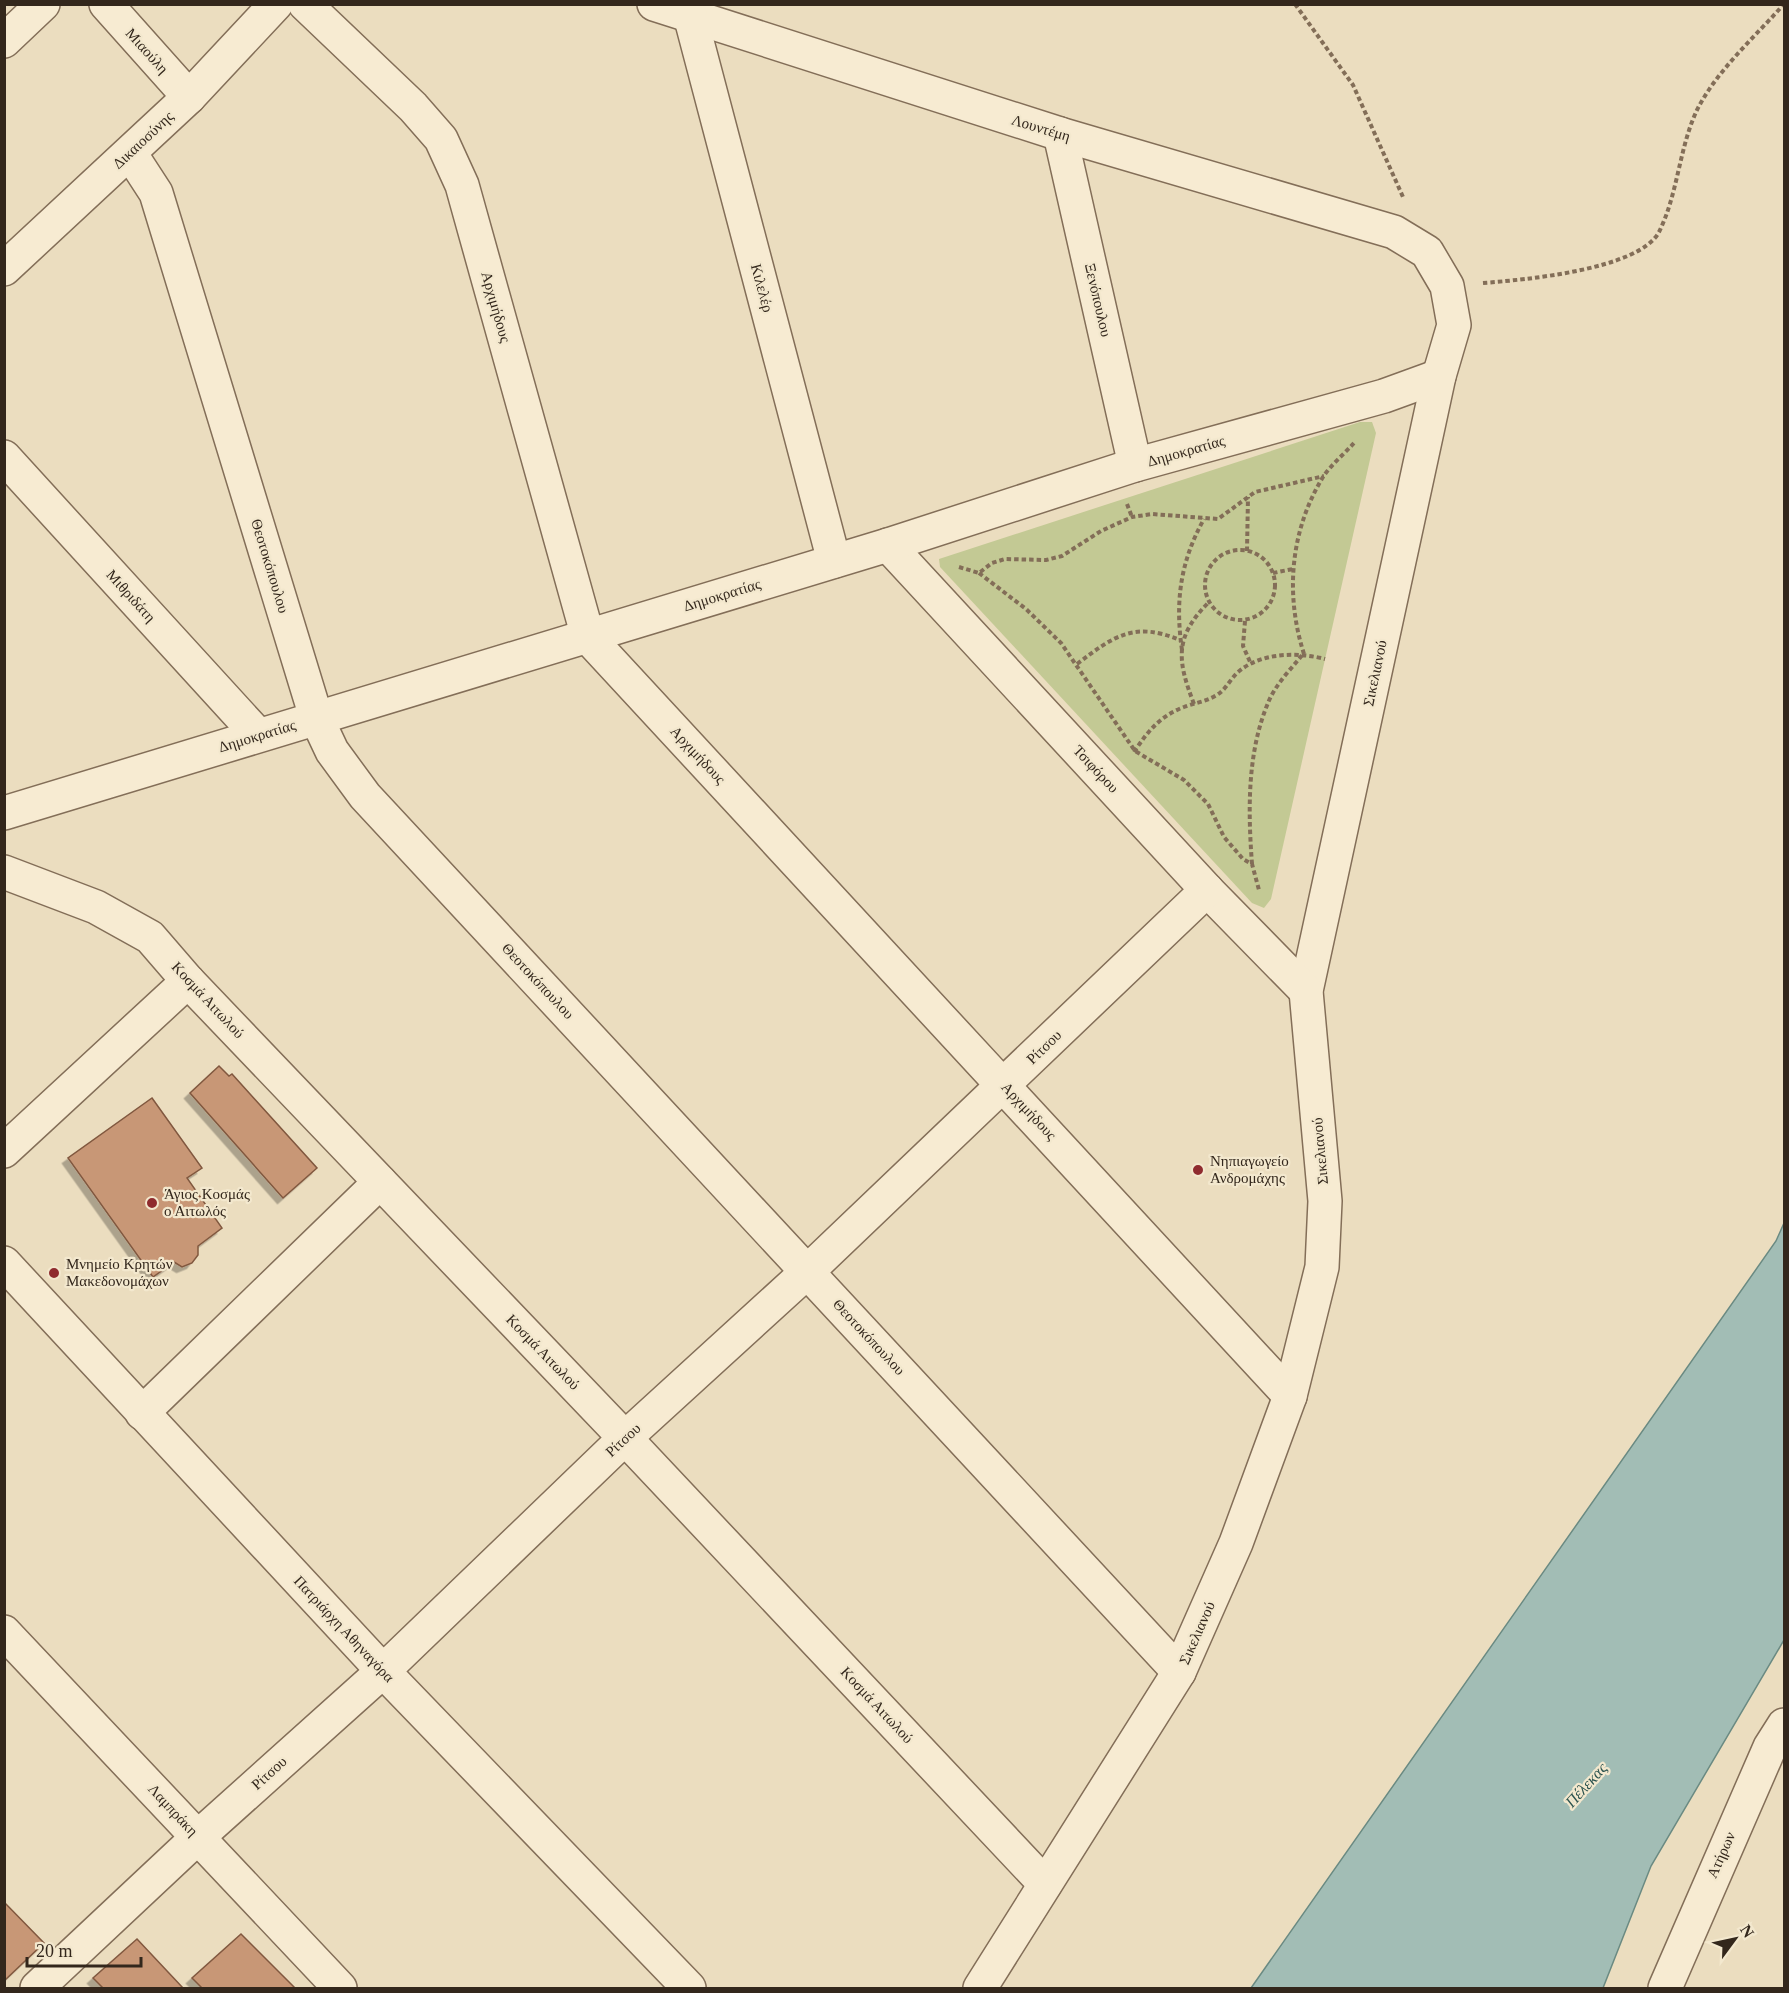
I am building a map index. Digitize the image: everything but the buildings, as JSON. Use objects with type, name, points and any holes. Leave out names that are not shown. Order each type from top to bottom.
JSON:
[{"type":"street","points":[[4,41],[43,4]]},
{"type":"street","name":"Μιαούλη","points":[[106,4],[189,97]]},
{"type":"street","name":"Δικαιοσύνης","points":[[4,269],[189,97],[276,4]]},
{"type":"street","name":"Αρχιμήδους","points":[[305,4],[413,107],[441,139],[462,185],[588,637],[1005,1085],[1290,1396]]},
{"type":"street","name":"Λουντέμη","points":[[654,4],[1060,134],[1383,228],[1427,252]]},
{"type":"street","name":"Κιλελέρ","points":[[690,15],[834,561]]},
{"type":"street","name":"Ξενόπουλου","points":[[1060,134],[1135,465]]},
{"type":"street","name":"Θεοτοκόπουλου","points":[[130,153],[156,193],[316,717],[332,751],[365,796],[1179,1672]]},
{"type":"street","name":"Σικελιανού","points":[[980,1989],[1179,1672],[1236,1543],[1290,1396],[1322,1267],[1324,1201],[1306,991],[1439,376],[1454,325],[1447,286],[1427,252]]},
{"type":"street","name":"Δημοκρατίας","points":[[4,813],[888,545],[1135,465],[1384,396],[1439,376]]},
{"type":"street","name":"Μιθριδάτη","points":[[4,457],[258,735]]},
{"type":"street","name":"Τσιφόρου","points":[[888,545],[1208,890],[1306,991]]},
{"type":"street","name":"Κοσμά Αιτωλού","points":[[4,872],[96,907],[150,937],[188,981],[625,1438],[1045,1884]]},
{"type":"street","name":"Ρίτσου","points":[[37,1989],[198,1837],[383,1671],[625,1438],[808,1271],[1208,890]]},
{"type":"street","points":[[4,1151],[188,981]]},
{"type":"street","points":[[142,1413],[380,1182]]},
{"type":"street","name":"Πατριάρχη Αθηναγόρα","points":[[4,1263],[383,1671],[689,1989]]},
{"type":"street","name":"Λαμπράκη","points":[[4,1632],[340,1989]]},
{"type":"street","name":"Ατήρων","points":[[1665,1989],[1770,1747],[1785,1725]]},
{"type":"path","points":[[1295,4],[1353,85],[1404,200]]},
{"type":"path","points":[[1447,286],[1542,278],[1602,265],[1638,250],[1658,234],[1696,111],[1712,86],[1784,4]]},
{"type":"path","points":[[1304,654],[1292,601],[1293,568],[1307,510],[1324,476],[1358,437]]},
{"type":"path","points":[[979,573],[992,563],[1005,559],[1046,560],[1062,556],[1101,531],[1132,517],[1159,514],[1218,519],[1256,492],[1324,476]]},
{"type":"path","points":[[1247,551],[1248,497]]},
{"type":"path","points":[[1194,704],[1185,679],[1178,626],[1184,559],[1204,519]]},
{"type":"path","points":[[1230,551],[1247,551],[1263,558],[1273,573],[1275,589],[1272,600],[1256,617],[1245,621],[1221,616],[1209,602],[1204,585],[1211,563],[1230,551]]},
{"type":"path","points":[[949,563],[979,573],[1033,616],[1077,664],[1120,732],[1135,751],[1184,780],[1208,804],[1224,837],[1243,859],[1252,864]]},
{"type":"path","points":[[1273,573],[1293,568]]},
{"type":"path","points":[[1182,650],[1188,625],[1209,602]]},
{"type":"path","points":[[1245,621],[1244,646],[1251,664]]},
{"type":"path","points":[[1077,664],[1096,649],[1135,631],[1152,630],[1180,640]]},
{"type":"path","points":[[1261,897],[1252,864],[1250,807],[1259,732],[1268,701],[1304,654]]},
{"type":"path","points":[[1135,751],[1145,733],[1163,717],[1217,695],[1238,673],[1251,664],[1274,657],[1304,654],[1325,659]]},
{"type":"green space","points":[[1360,422],[1372,422],[1376,433],[1271,899],[1264,908],[1252,903],[940,567],[939,559]]},
{"type":"water","name":"Πέλεκας","points":[[1784,1223],[1784,1640],[1651,1866],[1603,1988],[1251,1988],[1776,1241]]},
{"type":"place","name":"Νηπιαγωγείο Ανδρομάχης","points":[[1198,1170]]},
{"type":"place","name":"Άγιος Κοσμάς ο Αιτωλός","points":[[152,1203]]},
{"type":"place","name":"Μνημείο Κρητών Μακεδονομάχων","points":[[54,1273]]}]
